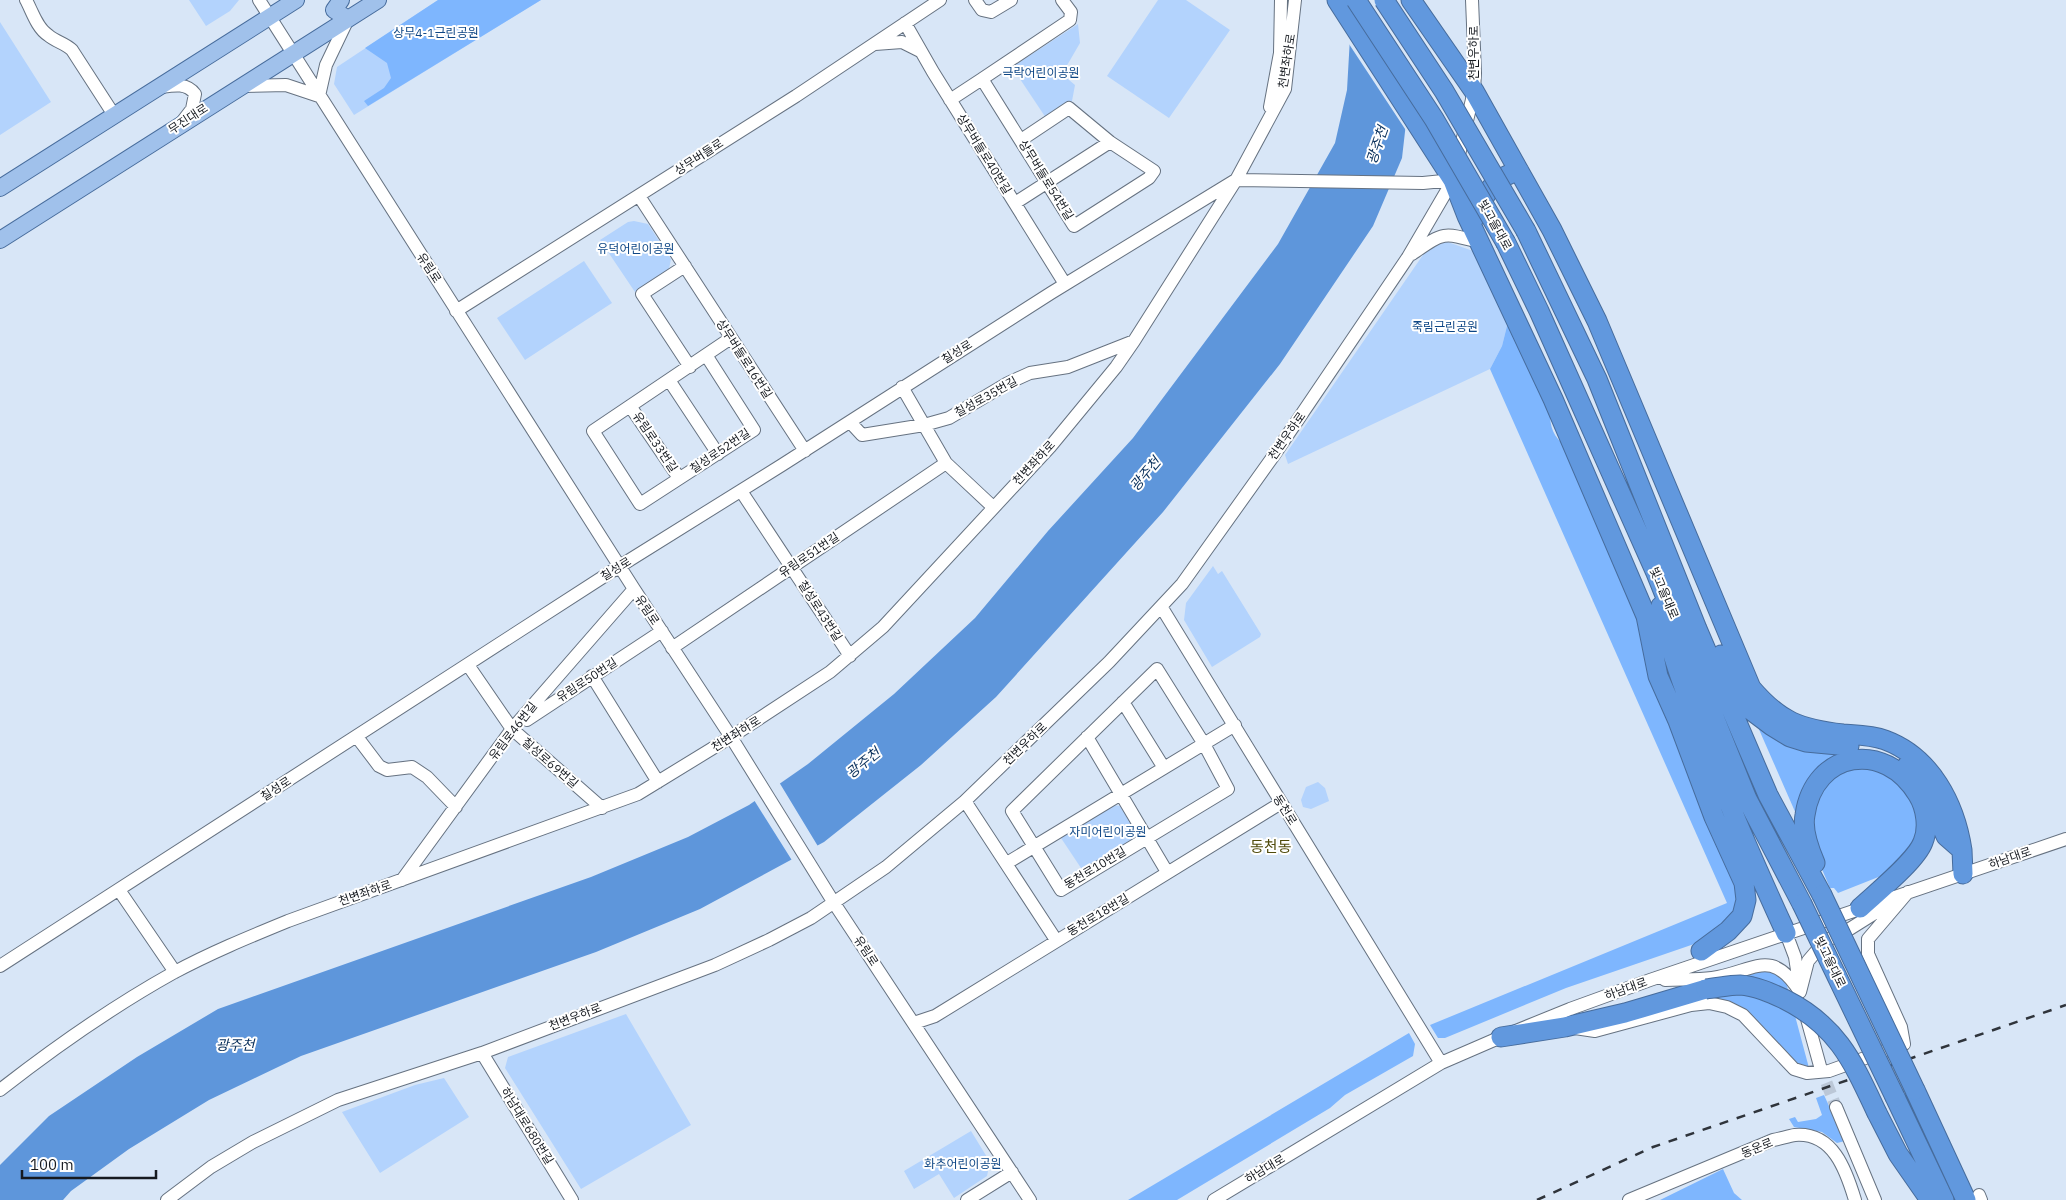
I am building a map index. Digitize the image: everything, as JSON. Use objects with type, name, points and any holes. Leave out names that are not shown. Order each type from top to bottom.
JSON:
[{"type":"highway","points":[[1337,0],[1453,180],[1479,242],[1553,399],[1646,616],[1658,676],[1678,721],[1714,817],[1744,883],[1746,900],[1742,916],[1728,931],[1701,952]]},
{"type":"highway","name":"빛고을대로","points":[[1356,0],[1434,118],[1506,243],[1656,573],[1747,799],[1802,904],[1944,1200]]},
{"type":"highway","name":"빛고을대로","points":[[1384,0],[1444,91],[1526,231],[1597,379],[1697,629],[1768,795],[1822,895],[1915,1090],[1975,1198]]},
{"type":"highway","points":[[1411,0],[1474,91],[1552,230],[1597,321],[1751,688],[1768,708],[1787,720],[1814,729],[1884,740],[1908,751],[1921,761],[1937,780],[1959,830],[1964,874]]},
{"type":"highway","points":[[1479,242],[1477,224],[1479,210],[1492,186],[1508,173],[1518,171]]},
{"type":"highway","points":[[1656,573],[1667,639],[1690,705],[1755,865],[1786,933]]},
{"type":"highway","points":[[1697,629],[1714,640],[1748,708],[1772,726],[1790,737],[1806,742],[1881,751],[1907,766],[1920,780],[1946,836],[1962,850]]},
{"type":"highway","points":[[1822,895],[1821,879],[1808,847],[1804,816],[1809,798],[1818,781],[1835,767],[1851,760],[1877,761],[1900,771],[1911,783],[1924,804],[1946,853],[1964,874]]},
{"type":"highway","points":[[1860,908],[1905,867],[1923,843],[1926,831],[1924,804]]},
{"type":"highway","points":[[1701,952],[1728,938],[1742,926],[1753,912],[1756,905],[1755,865]]},
{"type":"highway","points":[[1501,1037],[1565,1027],[1625,1013],[1706,989],[1741,985],[1767,991],[1811,1015],[1828,1029],[1845,1050],[1898,1154],[1930,1200]]},
{"type":"main road","points":[[0,188],[296,0]]},
{"type":"main road","points":[[341,0],[334,10],[348,18]]},
{"type":"main road","name":"무진대로","points":[[0,240],[239,86],[378,0]]},
{"type":"street","points":[[26,0],[40,27],[47,35],[67,44],[72,50],[114,115]]},
{"type":"street","name":"유림로","points":[[259,0],[456,311],[734,742],[834,903],[1030,1200]]},
{"type":"street","name":"상무버들로","points":[[456,311],[639,196],[940,0]]},
{"type":"street","points":[[975,0],[982,10],[991,12],[1011,0]]},
{"type":"street","points":[[950,100],[1070,20],[1071,12],[1062,0]]},
{"type":"street","name":"천변좌하로","points":[[1268,119],[1280,53],[1281,0]]},
{"type":"street","name":"천변좌하로","points":[[0,1090],[94,1022],[175,972],[288,921],[638,794],[734,742],[850,656],[900,609],[993,506],[1050,447],[1116,366],[1134,340],[1236,180],[1285,89],[1295,0]]},
{"type":"street","name":"천변우하로","points":[[167,1200],[210,1167],[253,1142],[338,1100],[482,1053],[715,965],[782,933],[834,903],[886,867],[965,801],[1162,608],[1182,584],[1272,458],[1408,257],[1453,180],[1474,91],[1476,73],[1472,0]]},
{"type":"street","points":[[239,86],[286,85],[319,96],[326,65],[348,18]]},
{"type":"street","name":"상무버들로40번길","points":[[905,23],[950,100],[1065,284]]},
{"type":"street","points":[[873,44],[902,42],[920,50]]},
{"type":"street","name":"상무버들로54번길","points":[[982,79],[1074,226],[1149,178],[1154,171],[1110,142]]},
{"type":"street","points":[[159,87],[179,85],[188,87],[195,94],[192,108],[181,124]]},
{"type":"street","points":[[1015,203],[1110,142],[1069,108],[1021,140]]},
{"type":"street","points":[[1236,180],[1424,184],[1453,180]]},
{"type":"street","name":"칠성로","points":[[0,966],[620,566],[805,451],[1065,284],[1236,180]]},
{"type":"street","name":"상무버들로16번길","points":[[639,196],[805,451]]},
{"type":"street","points":[[1408,257],[1434,239],[1451,234],[1479,242]]},
{"type":"street","points":[[685,266],[642,294],[690,367]]},
{"type":"street","name":"유림로33번길","points":[[640,504],[593,431],[731,338]]},
{"type":"street","name":"칠성로35번길","points":[[850,422],[862,435],[924,425],[949,418],[1008,383],[1030,373],[1068,367],[1134,340]]},
{"type":"street","name":"칠성로52번길","points":[[640,504],[754,430],[706,355]]},
{"type":"street","points":[[669,380],[718,454]]},
{"type":"street","points":[[902,387],[946,464],[993,506]]},
{"type":"street","name":"유림로33번길","points":[[630,406],[679,478]]},
{"type":"street","name":"유림로51번길","points":[[672,648],[946,464]]},
{"type":"street","name":"칠성로43번길","points":[[741,491],[850,656]]},
{"type":"street","name":"유림로46번길","points":[[402,880],[512,729],[634,589]]},
{"type":"street","name":"동천로","points":[[1162,608],[1441,1063]]},
{"type":"street","name":"유림로50번길","points":[[512,729],[662,631]]},
{"type":"street","name":"칠성로69번길","points":[[468,665],[512,729],[602,808]]},
{"type":"street","name":"동천로10번길","points":[[1157,669],[1204,744],[1228,789],[1061,890],[1012,811],[1087,737],[1157,669]]},
{"type":"street","points":[[592,676],[658,782]]},
{"type":"street","points":[[1123,702],[1164,768]]},
{"type":"street","points":[[1006,863],[1235,725]]},
{"type":"street","points":[[357,737],[379,766],[388,770],[412,767],[427,777],[456,807]]},
{"type":"street","points":[[1087,737],[1167,872]]},
{"type":"street","points":[[965,801],[1056,940]]},
{"type":"street","name":"동천로18번길","points":[[914,1023],[935,1016],[1281,803]]},
{"type":"street","name":"하남대로","points":[[1214,1200],[1441,1063],[1501,1037],[1650,980],[2066,839]]},
{"type":"street","points":[[119,890],[175,972]]},
{"type":"street","points":[[1800,992],[1808,961],[1825,941],[1848,930],[1908,892]]},
{"type":"street","points":[[1565,1027],[1596,1031],[1691,1005],[1709,1003],[1727,1006],[1743,1015],[1794,1068],[1807,1073],[1829,1071],[1904,1044],[1901,1027],[1868,954],[1868,939],[1908,892]]},
{"type":"street","points":[[1786,933],[1796,957],[1800,992],[1820,1066]]},
{"type":"street","points":[[1650,980],[1701,952]]},
{"type":"street","points":[[1650,980],[1712,978],[1764,965],[1777,967],[1788,974],[1800,992]]},
{"type":"street","name":"하남대로680번길","points":[[482,1053],[572,1200]]},
{"type":"street","points":[[1836,1107],[1875,1200]]},
{"type":"street","name":"동운로","points":[[1629,1200],[1773,1140],[1796,1135],[1817,1137],[1829,1146],[1849,1178],[1855,1200]]},
{"type":"street","points":[[967,1200],[1012,1172]]},
{"type":"green space","points":[[189,0],[239,0],[230,11],[206,26]]},
{"type":"green space","name":"상무4-1근린공원","points":[[438,0],[541,0],[354,115],[334,84],[337,67]]},
{"type":"green space","name":"상무4-1근린공원","points":[[438,0],[541,0],[368,106],[364,101],[384,88],[391,78],[387,63],[365,48]]},
{"type":"green space","points":[[1158,0],[1186,0],[1230,30],[1169,118],[1107,76]]},
{"type":"green space","points":[[0,22],[51,102],[0,135]]},
{"type":"green space","name":"극락어린이공원","points":[[1078,24],[1080,43],[1062,74],[1075,85],[1072,101],[1046,118],[1012,67]]},
{"type":"green space","name":"유덕어린이공원","points":[[634,221],[648,224],[671,259],[669,269],[635,292],[600,240],[628,222]]},
{"type":"green space","name":"죽림근린공원","points":[[1445,241],[1473,251],[1508,322],[1502,346],[1490,369],[1288,464],[1285,455],[1425,252]]},
{"type":"green space","points":[[584,261],[612,303],[525,360],[497,318]]},
{"type":"green space","points":[[1508,322],[1550,412],[1553,431],[1566,446],[1643,619],[1740,885],[1738,912],[1700,942],[1566,988],[1445,1038],[1438,1038],[1430,1025],[1727,903],[1490,369],[1502,346]]},
{"type":"green space","points":[[1213,566],[1218,574],[1222,571],[1261,634],[1260,637],[1212,667],[1184,620],[1186,603]]},
{"type":"green space","points":[[1754,718],[1803,749],[1841,754],[1800,823]]},
{"type":"green space","points":[[1886,768],[1920,805],[1919,842],[1886,874],[1838,893],[1834,888],[1830,888],[1812,846],[1813,800],[1837,770]]},
{"type":"green space","points":[[1318,782],[1325,788],[1329,801],[1311,809],[1303,807],[1301,800],[1306,787]]},
{"type":"green space","name":"자미어린이공원","points":[[1113,805],[1120,806],[1138,834],[1137,838],[1083,871],[1061,838]]},
{"type":"green space","points":[[1764,970],[1776,971],[1786,982],[1809,1068],[1795,1065],[1752,1017],[1704,1001],[1727,981]]},
{"type":"green space","points":[[626,1014],[691,1125],[581,1189],[505,1068],[508,1057]]},
{"type":"green space","points":[[1409,1033],[1415,1044],[1413,1056],[1345,1095],[1330,1108],[1177,1200],[1128,1200]]},
{"type":"green space","points":[[444,1078],[469,1117],[380,1173],[342,1112],[415,1085]]},
{"type":"green space","points":[[1824,1095],[1845,1141],[1837,1143],[1822,1132],[1794,1127],[1789,1119],[1795,1117],[1798,1122],[1816,1119],[1822,1115],[1816,1098]]},
{"type":"green space","name":"화추어린이공원","points":[[971,1131],[990,1162],[987,1176],[954,1198],[939,1174],[914,1189],[904,1171]]},
{"type":"green space","points":[[1723,1169],[1734,1193],[1742,1200],[1660,1200]]},
{"type":"water","name":"광주천","points":[[1420,0],[1402,158],[1373,226],[1280,364],[1163,512],[996,697],[921,765],[824,842],[700,909],[596,952],[301,1056],[209,1100],[129,1149],[71,1191],[63,1200],[0,1200],[0,1165],[49,1116],[137,1057],[218,1009],[591,877],[688,837],[749,805],[808,764],[894,694],[975,618],[1048,531],[1133,438],[1278,244],[1335,143],[1347,90],[1351,20]]},
{"type":"pier","points":[[1348,0],[1420,0],[1422,4],[1407,132],[1347,41]]},
{"type":"pier","points":[[779,782],[819,848],[793,862],[754,800]]},
{"type":"tunnel","points":[[1820,1066],[1836,1107]]},
{"type":"railway","points":[[1537,1200],[1653,1147],[2066,1005]]},
{"type":"district","name":"동천동","points":[[1271,847]]}]
